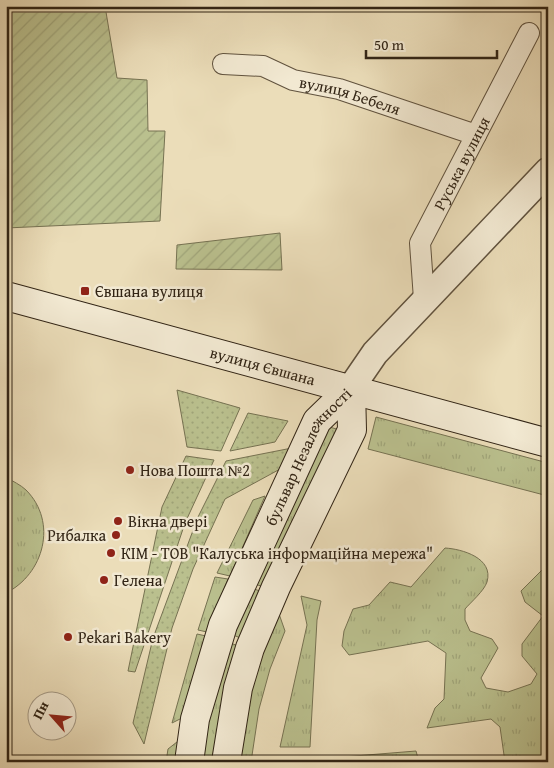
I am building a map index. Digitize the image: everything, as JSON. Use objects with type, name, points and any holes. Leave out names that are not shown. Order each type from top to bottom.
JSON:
[{"type":"main road","name":"вулиця Євшана","points":[[6,296],[351,388],[548,443]]},
{"type":"main road","name":"бульвар Незалежності","points":[[189,762],[195,719],[223,625],[317,421],[351,388]]},
{"type":"main road","name":"бульвар Незалежності","points":[[226,762],[238,688],[250,648],[276,587],[352,430],[351,388]]},
{"type":"street","name":"Руська вулиця","points":[[424,299],[420,243],[529,33]]},
{"type":"street","name":"вулиця Бебеля","points":[[223,64],[262,66],[294,80],[339,89],[476,135]]},
{"type":"street","points":[[351,388],[375,353],[424,299],[548,171]]},
{"type":"green space","points":[[6,6],[105,6],[117,78],[147,80],[148,131],[165,131],[160,221],[6,228]]},
{"type":"green space","points":[[280,233],[282,270],[176,269],[177,245]]},
{"type":"green space","points":[[177,390],[240,408],[221,451],[187,447]]},
{"type":"green space","points":[[248,413],[288,421],[275,442],[230,451]]},
{"type":"green space","points":[[376,417],[548,463],[548,496],[368,449]]},
{"type":"green space","points":[[326,426],[340,430],[265,587],[254,584]]},
{"type":"green space","points":[[292,448],[282,468],[225,499],[193,569],[172,628],[144,744],[133,723],[153,638],[198,517],[226,461]]},
{"type":"green space","points":[[186,456],[214,460],[185,523],[135,672],[128,671],[162,507]]},
{"type":"green space","points":[[6,477],[24,488],[36,503],[42,517],[44,532],[42,546],[30,573],[6,593]]},
{"type":"green space","points":[[265,496],[230,576],[217,573],[253,500]]},
{"type":"green space","points":[[445,548],[460,550],[475,556],[486,567],[488,574],[487,582],[480,593],[465,609],[465,620],[470,631],[492,639],[498,648],[481,678],[486,688],[508,692],[531,684],[537,674],[522,656],[522,644],[543,616],[525,602],[521,591],[548,564],[548,762],[505,762],[500,727],[491,719],[427,728],[435,708],[444,699],[446,653],[428,641],[349,655],[342,646],[344,631],[353,609],[369,605],[390,582],[411,587]]},
{"type":"green space","points":[[215,577],[228,579],[207,632],[198,630]]},
{"type":"green space","points":[[252,588],[262,592],[243,639],[233,635]]},
{"type":"green space","points":[[301,596],[321,601],[317,620],[310,747],[280,747],[307,625]]},
{"type":"green space","points":[[278,611],[285,631],[270,669],[259,709],[251,762],[237,762],[254,677]]},
{"type":"green space","points":[[197,634],[206,636],[182,718],[172,723]]},
{"type":"green space","points":[[230,643],[239,646],[213,762],[202,762],[207,726]]},
{"type":"green space","points":[[182,738],[178,762],[166,762],[168,749]]},
{"type":"green space","points":[[416,751],[419,762],[281,762]]},
{"type":"place","name":"Євшана вулиця","points":[[85,291]]},
{"type":"place","name":"Нова Пошта №2","points":[[130,470]]},
{"type":"place","name":"Вікна двері","points":[[118,521]]},
{"type":"place","name":"Рибалка","points":[[116,535]]},
{"type":"place","name":"КІМ - ТОВ \"Калуська інформаційна мережа\"","points":[[111,553]]},
{"type":"place","name":"Гелена","points":[[104,580]]},
{"type":"place","name":"Pekari Bakery","points":[[68,637]]}]
